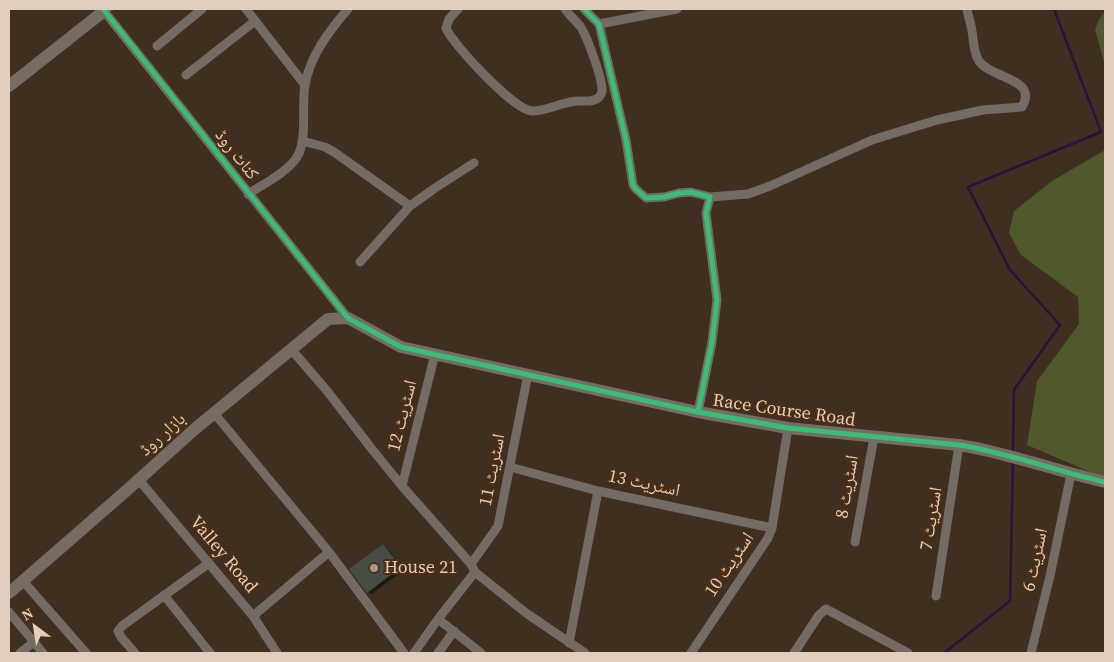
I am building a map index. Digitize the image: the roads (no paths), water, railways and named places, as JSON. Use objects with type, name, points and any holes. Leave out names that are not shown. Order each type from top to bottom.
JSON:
[{"type":"street","points":[[157,46],[202,9]]},
{"type":"street","points":[[246,9],[305,85]]},
{"type":"street","points":[[248,194],[280,174],[296,159],[302,141],[305,85],[311,65],[320,46],[348,9]]},
{"type":"street","points":[[458,9],[446,28],[448,34],[466,56],[500,90],[523,108],[531,111],[576,101],[590,101],[599,98],[601,94],[602,85],[589,45],[580,26],[565,9]]},
{"type":"street","points":[[584,9],[599,24],[626,140],[633,185],[646,198],[691,192],[710,197],[748,194],[872,140],[937,120],[982,110],[1022,108],[1026,99],[1025,92],[1021,86],[1015,81],[984,67],[979,61],[975,52],[967,9]]},
{"type":"street","points":[[599,24],[677,9]]},
{"type":"street","points":[[9,86],[105,10]]},
{"type":"street","name":"کناٹ روڈ","points":[[105,10],[248,194],[348,318]]},
{"type":"street","points":[[186,75],[255,21]]},
{"type":"street","points":[[302,141],[326,147],[410,206]]},
{"type":"street","points":[[360,262],[410,206],[474,163]]},
{"type":"street","points":[[698,412],[712,342],[717,300],[706,213],[710,197]]},
{"type":"street","name":"بازار روڈ","points":[[9,593],[214,413],[291,349],[328,319],[348,318]]},
{"type":"street","name":"Race Course Road","points":[[348,318],[401,346],[698,412],[788,428],[959,446],[1013,457],[1105,482]]},
{"type":"street","points":[[291,349],[328,392],[402,486],[473,568],[526,613],[572,648],[585,653]]},
{"type":"street","name":"اسٹریٹ 12","points":[[402,486],[435,354]]},
{"type":"street","name":"اسٹریٹ 11","points":[[414,653],[473,568],[498,526],[528,374]]},
{"type":"street","points":[[214,413],[329,552],[404,653]]},
{"type":"street","name":"اسٹریٹ 10","points":[[691,653],[768,538],[772,528],[788,428]]},
{"type":"street","name":"اسٹریٹ 8","points":[[855,542],[874,437]]},
{"type":"street","name":"اسٹریٹ 7","points":[[936,596],[959,446]]},
{"type":"street","name":"اسٹریٹ 13","points":[[510,467],[598,490],[772,528]]},
{"type":"street","name":"اسٹریٹ 6","points":[[1031,653],[1050,576],[1071,474]]},
{"type":"street","name":"Valley Road","points":[[139,480],[253,616],[277,653]]},
{"type":"street","points":[[572,648],[598,490]]},
{"type":"street","points":[[253,616],[329,552]]},
{"type":"street","points":[[134,653],[118,631],[122,626],[209,563]]},
{"type":"street","points":[[23,581],[86,653]]},
{"type":"street","points":[[164,595],[210,653]]},
{"type":"street","points":[[794,653],[819,615],[826,609],[908,653]]},
{"type":"street","points":[[9,612],[43,653]]},
{"type":"street","points":[[438,619],[481,653]]},
{"type":"street","points":[[438,653],[454,631]]},
{"type":"street","points":[[20,653],[34,642]]},
{"type":"waterway","points":[[1013,453],[1014,390],[1060,325],[1010,270],[968,187],[1101,132],[1054,9]]},
{"type":"waterway","points":[[944,653],[1010,601],[1013,461]]},
{"type":"place","name":"House 21","points":[[374,568]]}]
